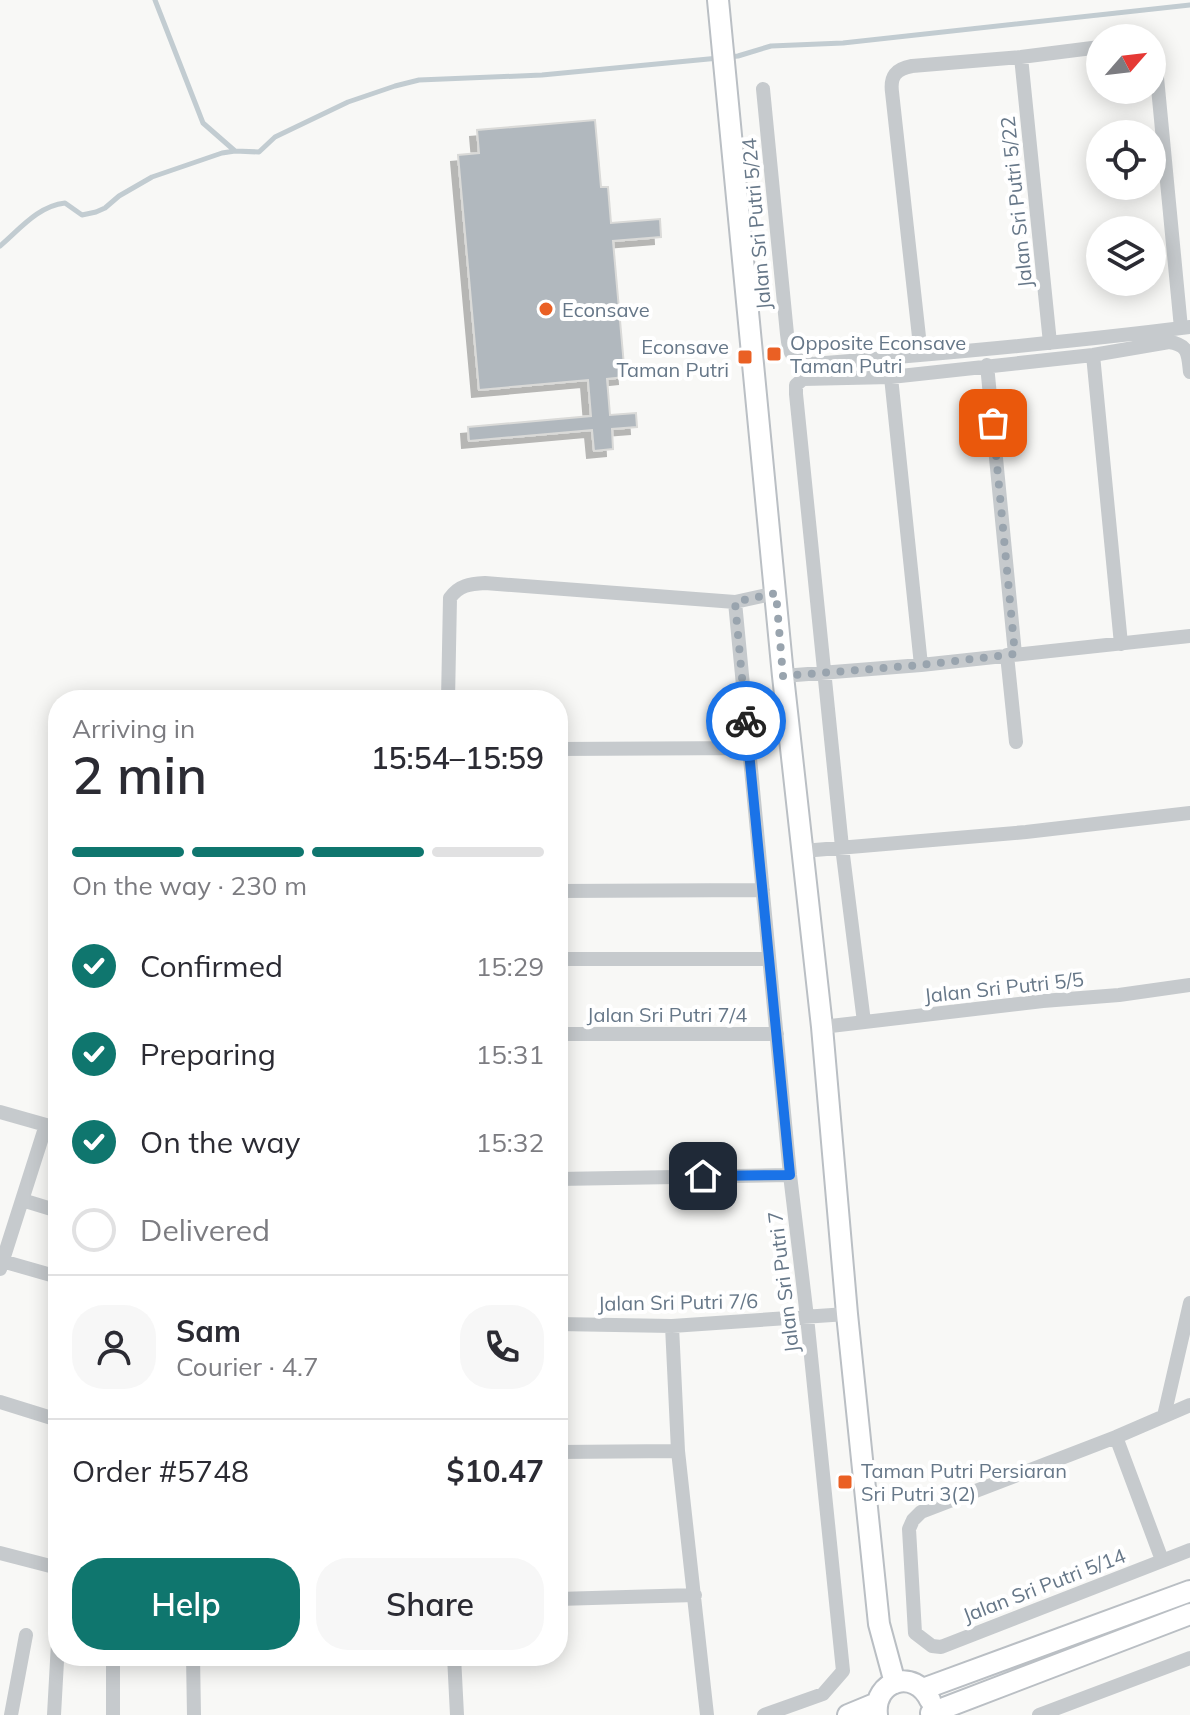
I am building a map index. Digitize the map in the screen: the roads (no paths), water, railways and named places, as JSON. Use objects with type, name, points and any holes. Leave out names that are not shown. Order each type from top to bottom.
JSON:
[{"type":"street","points":[[718,0],[879,1624],[895,1683]]},
{"type":"street","points":[[1086,49],[912,66],[901,68],[894,74],[891,82],[921,355],[1185,327],[1160,104]]},
{"type":"street","name":"Jalan Sri Putri 5/22","points":[[1021,57],[1050,343]]},
{"type":"street","name":"Jalan Sri Putri 5/24","points":[[763,89],[791,355],[800,362],[812,364],[921,355]]},
{"type":"street","points":[[864,1022],[842,847],[796,385],[803,379],[891,377],[1093,355],[1169,342],[1180,344],[1188,355],[1190,372]]},
{"type":"street","points":[[1093,355],[1121,644]]},
{"type":"street","points":[[987,365],[1016,742]]},
{"type":"street","points":[[891,377],[921,665]]},
{"type":"street","points":[[448,690],[450,598],[456,589],[466,585],[485,583],[735,602],[776,593]]},
{"type":"street","name":"Jalan Sri Putri 7","points":[[735,602],[790,1175],[843,1671],[823,1694],[764,1715]]},
{"type":"street","points":[[783,676],[921,665],[1190,636]]},
{"type":"street","points":[[568,749],[748,748]]},
{"type":"street","points":[[803,851],[1026,832],[1190,813]]},
{"type":"street","points":[[568,891],[763,890]]},
{"type":"street","points":[[568,959],[769,959]]},
{"type":"street","name":"Jalan Sri Putri 5/5","points":[[822,1027],[1190,985]]},
{"type":"street","name":"Jalan Sri Putri 7/4","points":[[568,1034],[777,1034]]},
{"type":"street","points":[[0,1112],[48,1126]]},
{"type":"street","points":[[48,1137],[22,1200],[1,1265],[48,1275]]},
{"type":"street","points":[[568,1179],[790,1175]]},
{"type":"street","points":[[22,1200],[48,1208]]},
{"type":"street","points":[[1164,1416],[1190,1303]]},
{"type":"street","name":"Jalan Sri Putri 7/6","points":[[568,1324],[672,1326],[847,1314]]},
{"type":"street","points":[[672,1326],[678,1451],[707,1715]]},
{"type":"street","points":[[0,1402],[48,1417]]},
{"type":"street","points":[[1162,1560],[1116,1437],[1190,1405]]},
{"type":"street","name":"Jalan Sri Putri 5/14","points":[[1116,1437],[921,1512],[909,1529],[915,1633],[932,1646],[941,1647],[1190,1550]]},
{"type":"street","points":[[568,1452],[678,1451]]},
{"type":"street","points":[[0,1553],[48,1565]]},
{"type":"street","points":[[923,1689],[1190,1591]]},
{"type":"street","points":[[568,1599],[695,1595]]},
{"type":"street","points":[[848,1715],[877,1709],[881,1694],[887,1687],[905,1681],[923,1689],[930,1700],[930,1714],[1190,1614]]},
{"type":"street","points":[[11,1715],[26,1635]]},
{"type":"street","points":[[1039,1715],[1065,1710],[1190,1658]]},
{"type":"street","points":[[54,1715],[57,1666]]},
{"type":"street","points":[[113,1666],[113,1715]]},
{"type":"street","points":[[193,1666],[194,1715]]},
{"type":"street","points":[[455,1666],[457,1715]]},
{"type":"waterway","points":[[155,0],[203,123],[235,151]]},
{"type":"waterway","points":[[729,57],[771,46],[843,43],[1190,5]]},
{"type":"waterway","points":[[0,246],[30,219],[55,205],[65,203],[82,215],[96,212],[152,177],[222,153],[259,152],[275,137],[348,102],[395,86],[419,80],[542,75],[719,58]]},
{"type":"place","name":"Econsave","points":[[546,309]]},
{"type":"place","name":"Opposite Econsave Taman Putri","points":[[774,354]]},
{"type":"place","name":"Econsave Taman Putri","points":[[745,357]]},
{"type":"place","name":"Taman Putri Persiaran Sri Putri 3(2)","points":[[845,1482]]}]
